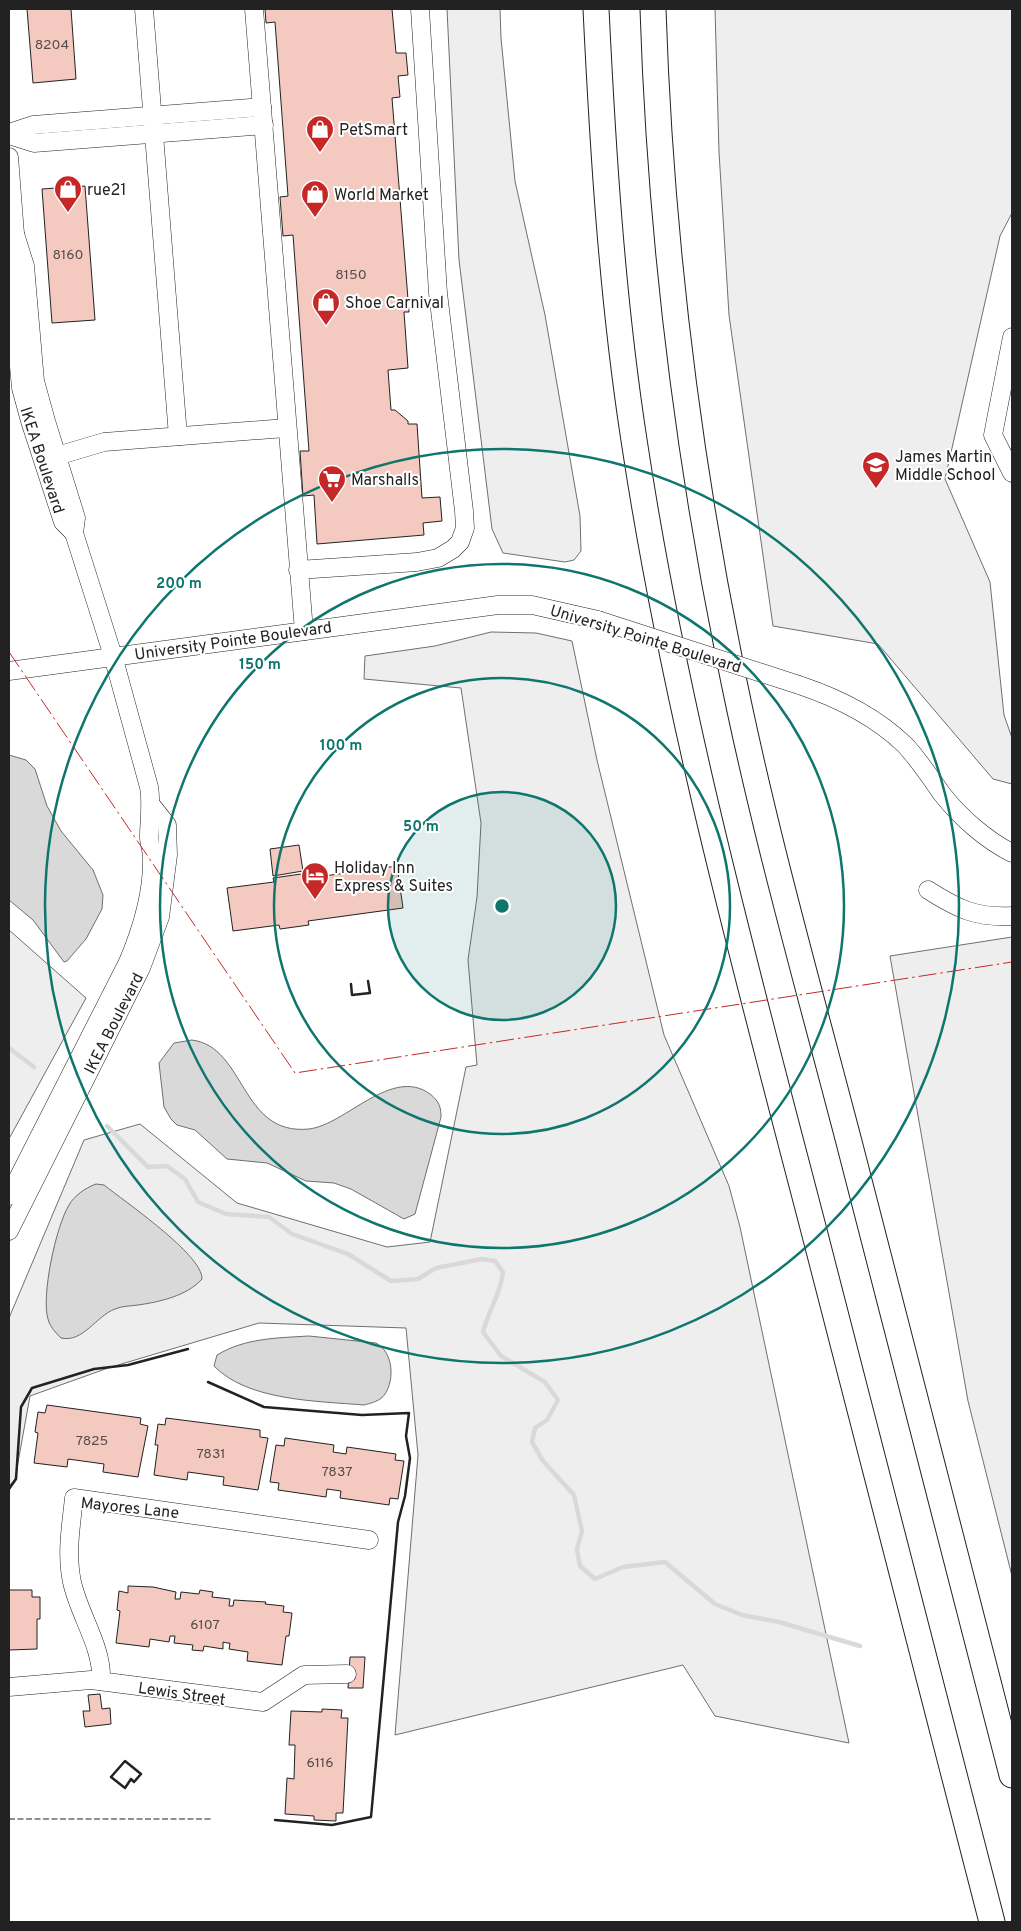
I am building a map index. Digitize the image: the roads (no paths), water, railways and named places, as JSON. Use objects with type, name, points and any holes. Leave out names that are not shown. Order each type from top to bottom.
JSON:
[{"type":"highway","points":[[596,9],[606,191],[629,402],[634,439],[682,701],[702,796],[747,974],[992,1922]]},
{"type":"highway","points":[[653,9],[661,164],[671,286],[688,418],[729,660],[780,873],[1012,1775]]},
{"type":"street","points":[[144,9],[178,436]]},
{"type":"street","points":[[254,9],[286,428],[304,631]]},
{"type":"street","points":[[298,570],[429,560],[453,549],[464,535],[464,511],[438,293],[420,9]]},
{"type":"street","points":[[9,134],[33,125],[262,107]]},
{"type":"street","points":[[9,134],[34,143],[264,125]]},
{"type":"street","name":"IKEA Boulevard","points":[[9,157],[16,234],[24,259],[35,381],[76,518],[74,533],[113,656],[149,787],[152,806],[149,838],[151,874],[146,910],[140,932],[128,962],[9,1196]]},
{"type":"street","name":"IKEA Boulevard","points":[[16,234],[10,253],[10,269],[21,388],[63,522],[74,533]]},
{"type":"street","points":[[1012,337],[993,435],[1012,473]]},
{"type":"street","points":[[56,456],[104,442],[286,428]]},
{"type":"street","name":"University Pointe Boulevard","points":[[9,670],[498,605],[532,605],[598,620],[799,685],[842,702],[884,727],[914,756],[963,817],[990,839],[1012,853]]},
{"type":"street","name":"IKEA Boulevard","points":[[9,1231],[141,968],[155,934],[166,886],[168,848],[167,825],[152,806]]},
{"type":"street","points":[[928,890],[955,907],[971,913],[988,916],[1012,916]]},
{"type":"street","name":"Mayores Lane","points":[[101,1681],[100,1663],[76,1598],[70,1571],[69,1546],[74,1498],[369,1540]]},
{"type":"street","name":"Lewis Street","points":[[9,1687],[73,1681],[101,1681],[263,1702],[304,1675],[347,1674]]},
{"type":"waterway","points":[[9,1048],[34,1067]]},
{"type":"waterway","points":[[107,1126],[148,1167],[167,1166],[185,1179],[198,1202],[226,1214],[269,1217],[292,1234],[348,1254],[391,1281],[418,1279],[436,1268],[482,1259],[495,1261],[503,1272],[502,1280],[483,1332],[501,1356],[545,1382],[558,1400],[547,1420],[535,1428],[532,1442],[543,1461],[574,1495],[582,1531],[577,1549],[580,1566],[595,1579],[623,1567],[665,1562],[715,1604],[742,1615],[779,1622],[860,1646]]},
{"type":"place","name":"PetSmart","points":[[320,153]]},
{"type":"place","name":"rue21","points":[[68,213]]},
{"type":"place","name":"World Market","points":[[315,218]]},
{"type":"place","name":"Shoe Carnival","points":[[326,326]]},
{"type":"place","name":"James Martin Middle School","points":[[876,489]]},
{"type":"place","name":"Marshalls","points":[[332,503]]},
{"type":"place","name":"Holiday Inn Express & Suites","points":[[315,900]]}]
